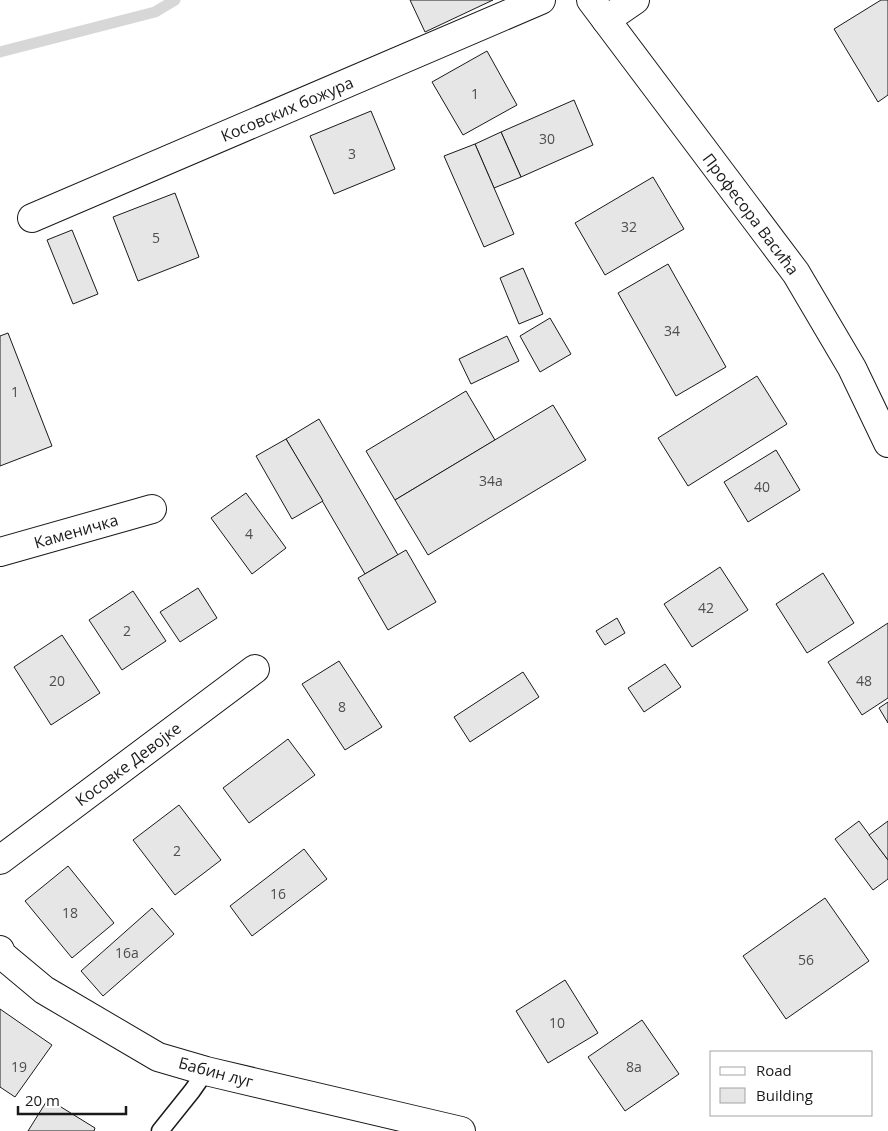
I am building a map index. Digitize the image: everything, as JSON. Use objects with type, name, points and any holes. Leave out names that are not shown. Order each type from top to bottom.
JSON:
[{"type":"street","name":"Косовских божура","points":[[32,218],[541,0]]},
{"type":"street","points":[[599,10],[635,0]]},
{"type":"street","name":"Професора Васића","points":[[599,10],[796,273],[852,368],[888,443]]},
{"type":"street","name":"Каменичка","points":[[0,552],[152,509]]},
{"type":"street","name":"Косовке Девојке","points":[[0,860],[255,669]]},
{"type":"street","name":"Бабин луг","points":[[0,950],[2,955],[44,990],[158,1057],[206,1071],[461,1131]]},
{"type":"lane","points":[[160,1131],[206,1071]]},
{"type":"building","points":[[410,0],[493,0],[425,32]]},
{"type":"building","points":[[881,0],[888,0],[888,95],[878,102],[834,29]]},
{"type":"building","points":[[487,51],[517,105],[463,135],[432,82]]},
{"type":"building","points":[[574,100],[593,145],[521,177],[501,132]]},
{"type":"building","points":[[371,111],[395,169],[334,194],[310,136]]},
{"type":"building","points":[[501,132],[521,177],[494,188],[475,144]]},
{"type":"building","points":[[475,144],[514,234],[484,247],[444,156]]},
{"type":"building","points":[[653,177],[684,229],[605,275],[575,223]]},
{"type":"building","points":[[175,193],[199,257],[138,281],[113,217]]},
{"type":"building","points":[[72,230],[98,294],[73,304],[47,240]]},
{"type":"building","points":[[668,264],[726,367],[676,396],[618,293]]},
{"type":"building","points":[[523,268],[543,314],[519,324],[500,278]]},
{"type":"building","points":[[550,318],[571,354],[540,372],[520,336]]},
{"type":"building","points":[[8,333],[52,446],[0,466],[0,336]]},
{"type":"building","points":[[507,336],[519,361],[471,384],[459,359]]},
{"type":"building","points":[[757,376],[787,424],[688,486],[658,438]]},
{"type":"building","points":[[466,391],[495,440],[395,500],[366,451]]},
{"type":"building","points":[[553,405],[586,460],[428,555],[395,500]]},
{"type":"building","points":[[319,419],[398,555],[365,574],[286,439]]},
{"type":"building","points":[[286,439],[323,501],[292,519],[256,456]]},
{"type":"building","points":[[776,450],[800,490],[748,522],[724,482]]},
{"type":"building","points":[[246,493],[286,548],[252,574],[211,518]]},
{"type":"building","points":[[406,550],[436,602],[388,630],[358,578]]},
{"type":"building","points":[[720,567],[748,610],[692,647],[664,604]]},
{"type":"building","points":[[823,573],[854,623],[807,653],[776,604]]},
{"type":"building","points":[[198,588],[217,618],[180,642],[160,612]]},
{"type":"building","points":[[133,591],[166,641],[122,670],[89,620]]},
{"type":"building","points":[[617,618],[625,633],[605,645],[596,631]]},
{"type":"building","points":[[888,623],[888,698],[862,715],[828,662]]},
{"type":"building","points":[[62,635],[100,693],[51,725],[14,667]]},
{"type":"building","points":[[339,661],[382,727],[345,750],[302,684]]},
{"type":"building","points":[[665,664],[681,687],[644,712],[628,688]]},
{"type":"building","points":[[523,672],[539,697],[470,742],[454,717]]},
{"type":"building","points":[[888,702],[888,723],[879,708]]},
{"type":"building","points":[[288,739],[315,775],[249,823],[223,788]]},
{"type":"building","points":[[179,805],[221,860],[175,895],[133,840]]},
{"type":"building","points":[[859,821],[888,860],[888,879],[873,890],[835,839]]},
{"type":"building","points":[[888,821],[888,860],[869,835]]},
{"type":"building","points":[[304,849],[327,879],[252,936],[230,906]]},
{"type":"building","points":[[68,866],[114,923],[72,958],[25,901]]},
{"type":"building","points":[[825,898],[869,961],[786,1019],[743,956]]},
{"type":"building","points":[[152,908],[174,934],[103,996],[81,971]]},
{"type":"building","points":[[565,980],[598,1033],[548,1063],[516,1011]]},
{"type":"building","points":[[0,1009],[52,1045],[15,1097],[0,1087]]},
{"type":"building","points":[[642,1020],[679,1074],[625,1111],[588,1057]]},
{"type":"building","points":[[48,1099],[95,1128],[94,1131],[28,1131]]},
{"type":"waterway","points":[[0,52],[155,12],[175,0]]}]
